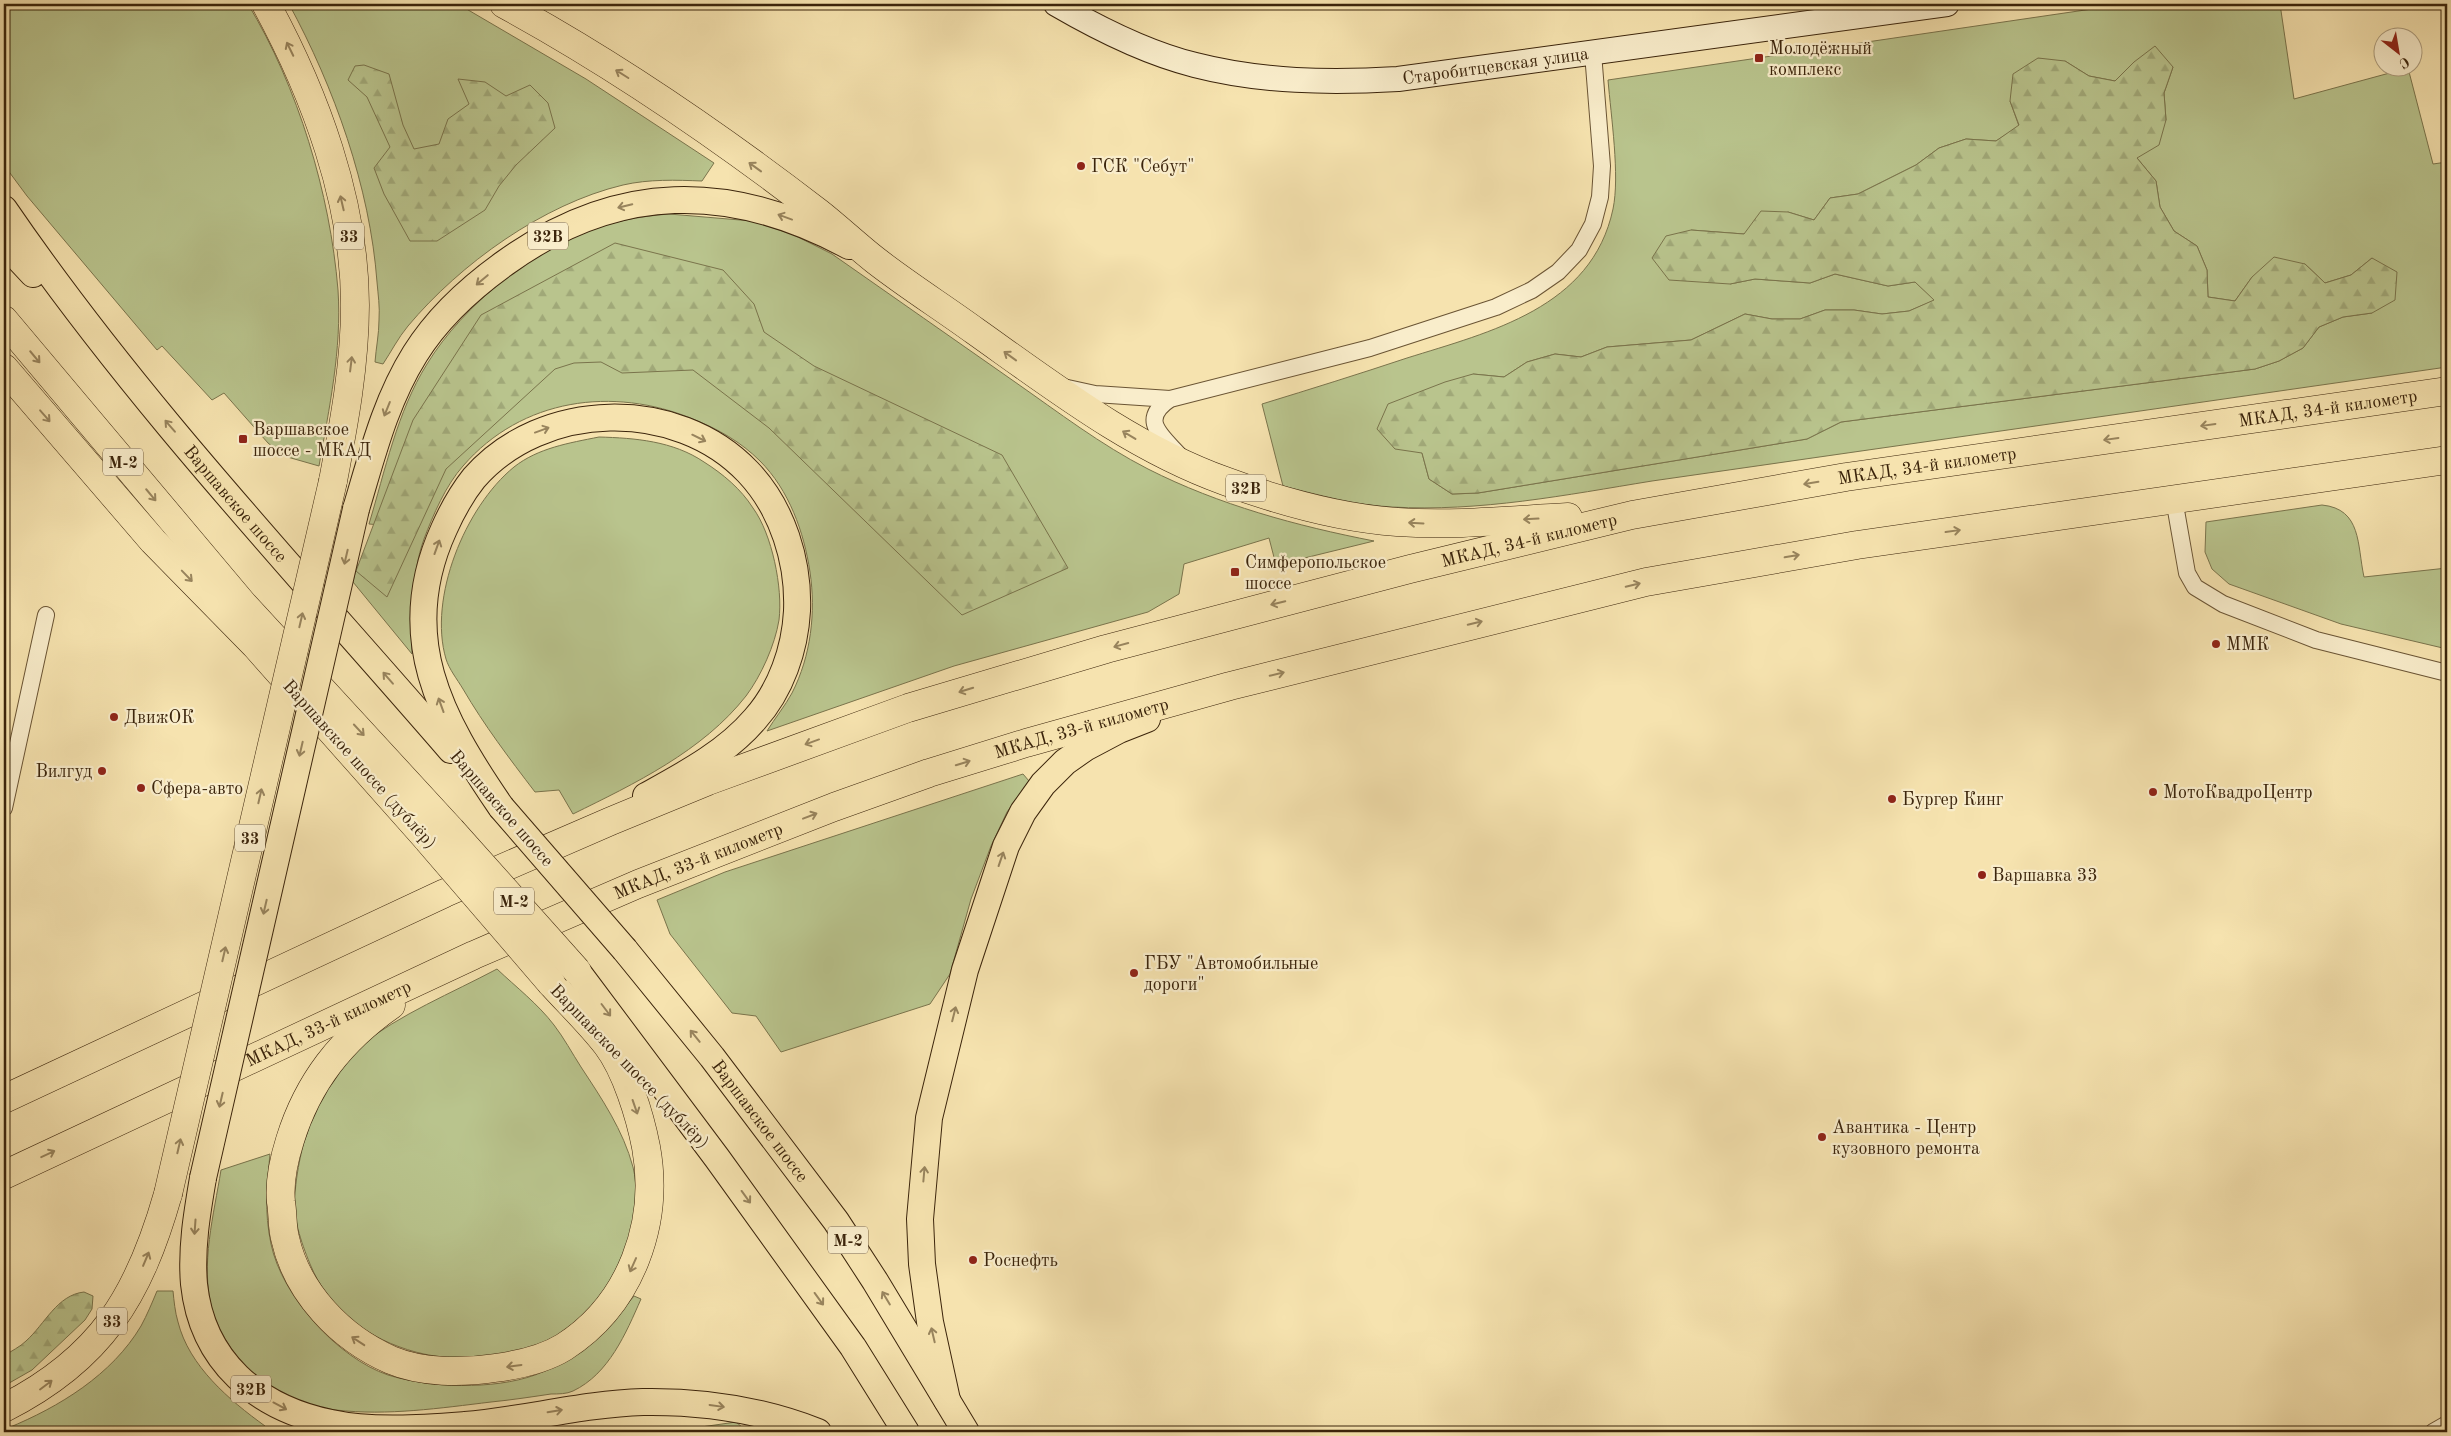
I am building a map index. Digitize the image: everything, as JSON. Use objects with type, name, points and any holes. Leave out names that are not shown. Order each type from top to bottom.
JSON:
[{"type":"highway","name":"33","points":[[4,1408],[37,1392],[69,1367],[98,1339],[123,1307],[142,1269],[158,1230],[168,1194],[344,424],[354,345],[355,305],[353,264],[347,225],[325,136],[308,89],[290,49],[266,4]]},
{"type":"highway","points":[[504,4],[559,34],[692,122],[819,213],[876,261]]},
{"type":"highway","name":"32B","points":[[876,261],[1049,384],[1137,440],[1190,467],[1277,498],[1332,511],[1393,522],[1465,523],[1569,517],[1736,496]]},
{"type":"highway","name":"М-2","points":[[4,320],[440,835],[577,971]]},
{"type":"highway","name":"Варшавское шоссе (дублёр)","points":[[4,368],[153,541],[440,835],[551,983],[608,1047]]},
{"type":"highway","name":"МКАД, 34-й километр","points":[[528,856],[717,778],[908,708],[1106,649],[1410,569],[1632,515],[1736,496],[1944,463],[2447,392]]},
{"type":"highway","points":[[2174,499],[2447,460]]},
{"type":"highway","name":"МКАД, 33-й километр","points":[[4,1174],[474,955],[638,884],[843,804],[929,773],[1026,743],[1230,686],[1427,635],[1646,582],[1857,545],[2174,499]]},
{"type":"highway","points":[[4,1099],[528,856]]},
{"type":"highway","points":[[474,955],[389,1006],[348,1040],[318,1077],[298,1116],[285,1158],[281,1196],[285,1239],[298,1273],[328,1317],[357,1341],[393,1360],[435,1370],[477,1371],[523,1364],[563,1348],[598,1320],[624,1285],[642,1245],[650,1205],[649,1166],[642,1126],[630,1092],[608,1047]]},
{"type":"main road","points":[[520,4],[559,34]]},
{"type":"main road","name":"32B","points":[[469,1424],[388,1428],[332,1424],[291,1412],[255,1393],[229,1369],[210,1343],[199,1313],[194,1284],[194,1236],[203,1178],[356,509],[383,421],[397,386],[416,353],[438,322],[463,296],[524,249],[560,229],[596,214],[630,204],[671,200],[706,200],[743,204],[782,215],[805,224],[876,261]]},
{"type":"main road","name":"Варшавское шоссе","points":[[4,209],[56,283],[133,384],[625,950],[732,1082],[836,1221],[875,1281],[966,1432]]},
{"type":"main road","name":"М-2","points":[[4,242],[133,384]]},
{"type":"main road","points":[[501,807],[472,766],[446,720],[431,680],[424,643],[424,609],[428,572],[437,544],[453,510],[474,478],[500,453],[533,434],[566,422],[600,416],[636,418],[671,427],[700,438],[726,454],[748,472],[768,498],[783,527],[793,557],[798,592],[796,625],[789,658],[775,690],[756,718],[729,744],[685,774],[616,813],[528,856]]},
{"type":"main road","points":[[947,1400],[930,1322],[922,1264],[920,1219],[929,1118],[965,970],[1006,846],[1023,812],[1043,784],[1065,762],[1085,748],[1119,730],[1230,686]]},
{"type":"main road","name":"М-2","points":[[577,971],[717,1158],[854,1347],[906,1432]]},
{"type":"main road","name":"Варшавское шоссе (дублёр)","points":[[608,1047],[717,1158]]},
{"type":"main road","points":[[428,1432],[566,1409],[642,1402],[694,1403],[748,1410],[818,1432]]},
{"type":"street","name":"Старобитцевская улица","points":[[1056,4],[1142,47],[1194,65],[1247,75],[1300,81],[1349,82],[1398,79],[1947,4]]},
{"type":"street","points":[[1049,384],[1095,394],[1170,399],[1370,348],[1496,307],[1532,290],[1558,272],[1579,250],[1594,224],[1600,198],[1602,166],[1593,53]]},
{"type":"street","points":[[1170,399],[1158,407],[1154,417],[1154,425],[1190,467]]},
{"type":"street","points":[[2174,499],[2187,573],[2196,587],[2223,604],[2316,640],[2447,673]]},
{"type":"street","points":[[4,808],[46,615]]},
{"type":"street","points":[[4,1094],[59,1073]]},
{"type":"street","points":[[2433,1432],[2447,1424]]},
{"type":"green space","points":[[4,4],[248,4],[282,70],[309,142],[328,216],[334,253],[338,290],[338,334],[334,379],[319,466],[284,456],[268,443],[224,393],[212,400],[162,346],[157,350],[27,196],[4,165]]},
{"type":"green space","points":[[289,4],[458,4],[586,79],[714,163],[702,181],[672,180],[623,185],[563,206],[505,239],[452,280],[429,303],[408,326],[383,364],[375,362],[379,330],[379,305],[367,210],[358,174],[335,103],[321,69]]},
{"type":"green space","points":[[2126,4],[2280,4],[2294,99],[2374,77],[2411,78],[2433,164],[2447,162],[2447,367],[1490,505],[1425,508],[1378,506],[1337,499],[1283,486],[1262,404],[1471,338],[1503,326],[1533,311],[1560,293],[1584,270],[1602,243],[1613,209],[1615,195],[1614,146],[1608,80]],"holes":[[[2065,61],[2089,76],[2115,81],[2134,62],[2173,67],[2164,93],[2166,120],[2137,158],[2156,181],[2160,207],[2174,231],[2197,246],[2207,270],[2208,297],[2235,301],[2252,277],[2305,264],[2325,283],[2351,275],[2372,258],[2372,313],[2343,317],[2319,327],[2303,348],[2279,361],[2255,369],[1841,422],[1807,439],[1478,493],[1452,494],[1429,479],[1422,453],[1473,374],[1504,377],[1527,362],[1555,354],[1581,357],[1607,347],[1691,340],[1745,314],[1772,319],[1800,319],[1825,310],[1854,310],[1882,314],[1909,311],[1935,300],[1915,282],[1888,286],[1835,274],[1810,283],[1755,279],[1730,284],[1691,230],[1744,234],[1788,212],[1814,220],[1830,198],[1858,194],[1916,165],[1939,148],[1966,139],[1996,141],[2019,126],[2010,101]]]},
{"type":"green space","points":[[2155,46],[2173,67],[2164,93],[2166,120],[2159,145],[2137,158],[2156,181],[2160,207],[2174,231],[2197,246],[2207,270],[2208,297],[2235,301],[2252,277],[2274,257],[2305,264],[2325,283],[2351,275],[2372,258],[2397,272],[2395,300],[2372,313],[2343,317],[2319,327],[2303,348],[2279,361],[2255,369],[1841,422],[1807,439],[1478,493],[1452,494],[1429,479],[1422,453],[1395,449],[1377,429],[1388,404],[1445,382],[1473,374],[1504,377],[1527,362],[1555,354],[1581,357],[1607,347],[1691,340],[1745,314],[1772,319],[1800,319],[1825,310],[1854,310],[1882,314],[1909,311],[1934,300],[1915,282],[1888,286],[1835,274],[1810,283],[1755,279],[1730,284],[1669,280],[1652,258],[1666,236],[1691,230],[1744,234],[1761,211],[1788,212],[1814,220],[1830,198],[1858,194],[1916,165],[1939,148],[1966,139],[1996,141],[2019,125],[2010,101],[2013,74],[2038,58],[2065,61],[2089,76],[2115,81],[2134,62]]},
{"type":"green space","points":[[364,65],[389,74],[403,125],[414,149],[439,144],[448,119],[469,104],[458,79],[485,82],[506,96],[530,85],[548,103],[555,128],[516,165],[499,186],[485,210],[437,241],[410,241],[384,194],[374,168],[390,147],[367,97],[348,80],[355,66]]},
{"type":"green space","points":[[669,214],[752,221],[792,234],[832,254],[1080,428],[1113,450],[1148,469],[1230,504],[1287,521],[1374,541],[1276,565],[1269,538],[1184,564],[1179,594],[1148,612],[954,666],[767,731],[789,698],[804,664],[812,618],[812,587],[804,542],[787,498],[770,472],[760,461],[737,442],[711,427],[663,409],[632,403],[601,401],[570,405],[541,413],[513,425],[487,443],[463,466],[451,482],[436,510],[420,553],[414,581],[412,654],[353,582],[357,565],[374,566],[404,527],[369,524],[400,422],[427,364],[460,320],[503,280],[527,263],[577,235],[602,226],[619,221]]},
{"type":"green space","points":[[615,243],[723,270],[754,304],[764,332],[814,366],[1002,455],[1068,568],[962,615],[769,428],[693,370],[622,373],[601,362],[574,363],[555,369],[446,469],[387,597],[356,571],[413,420],[481,315]]},
{"type":"green space","points":[[599,437],[640,440],[680,449],[711,467],[737,488],[760,519],[766,532],[778,577],[780,607],[774,640],[762,670],[752,688],[729,716],[688,750],[666,764],[620,791],[573,814],[559,790],[535,792],[471,702],[446,659],[442,635],[442,609],[455,555],[466,529],[480,505],[496,484],[514,467],[533,455],[554,447]]},
{"type":"green space","points":[[2322,505],[2335,508],[2344,513],[2351,521],[2358,541],[2364,577],[2447,568],[2447,649],[2341,624],[2229,584],[2212,569],[2205,552],[2206,522]]},
{"type":"green space","points":[[1023,774],[1029,781],[1007,812],[991,846],[971,899],[950,974],[930,1004],[781,1052],[756,1016],[732,1013],[670,934],[657,900],[725,872]]},
{"type":"green space","points":[[497,969],[548,1017],[565,1040],[611,1115],[624,1140],[635,1175],[634,1213],[628,1243],[614,1275],[594,1304],[569,1328],[556,1336],[523,1350],[488,1357],[452,1358],[416,1352],[383,1340],[353,1321],[328,1296],[310,1264],[298,1229],[294,1202],[297,1176],[304,1143],[315,1111],[331,1082],[357,1048],[409,1014]]},
{"type":"green space","points":[[270,1154],[267,1221],[277,1264],[287,1284],[315,1323],[332,1340],[350,1355],[369,1367],[388,1375],[423,1383],[462,1386],[500,1383],[535,1375],[565,1361],[590,1343],[602,1333],[634,1296],[641,1299],[622,1339],[606,1363],[586,1384],[571,1392],[453,1407],[394,1412],[336,1410],[295,1400],[259,1378],[230,1347],[212,1309],[207,1275],[209,1240],[221,1170]]},
{"type":"green space","points":[[157,1291],[173,1291],[178,1322],[183,1338],[191,1353],[212,1381],[265,1426],[263,1432],[8,1432],[8,1428],[46,1410],[83,1388],[115,1360],[141,1326]]},
{"type":"green space","points":[[84,1292],[93,1296],[92,1309],[85,1320],[32,1370],[4,1386],[4,1356],[26,1341],[59,1304],[75,1294]]},
{"type":"green space","points":[[736,1422],[748,1432],[673,1432],[673,1431]]},
{"type":"place","name":"Молодёжный комплекс","points":[[1759,58]]},
{"type":"place","name":"ГСК \"Себут\"","points":[[1081,166]]},
{"type":"place","name":"Варшавское шоссе - МКАД","points":[[243,439]]},
{"type":"place","name":"Симферопольское шоссе","points":[[1235,572]]},
{"type":"place","name":"ММК","points":[[2216,644]]},
{"type":"place","name":"ДвижОК","points":[[114,717]]},
{"type":"place","name":"Вилгуд","points":[[102,771]]},
{"type":"place","name":"Сфера-авто","points":[[141,788]]},
{"type":"place","name":"МотоКвадроЦентр","points":[[2153,792]]},
{"type":"place","name":"Бургер Кинг","points":[[1892,799]]},
{"type":"place","name":"Варшавка 33","points":[[1982,875]]},
{"type":"place","name":"ГБУ \"Автомобильные дороги\"","points":[[1134,973]]},
{"type":"place","name":"Авантика - Центр кузовного ремонта","points":[[1822,1137]]},
{"type":"place","name":"Роснефть","points":[[973,1260]]}]
